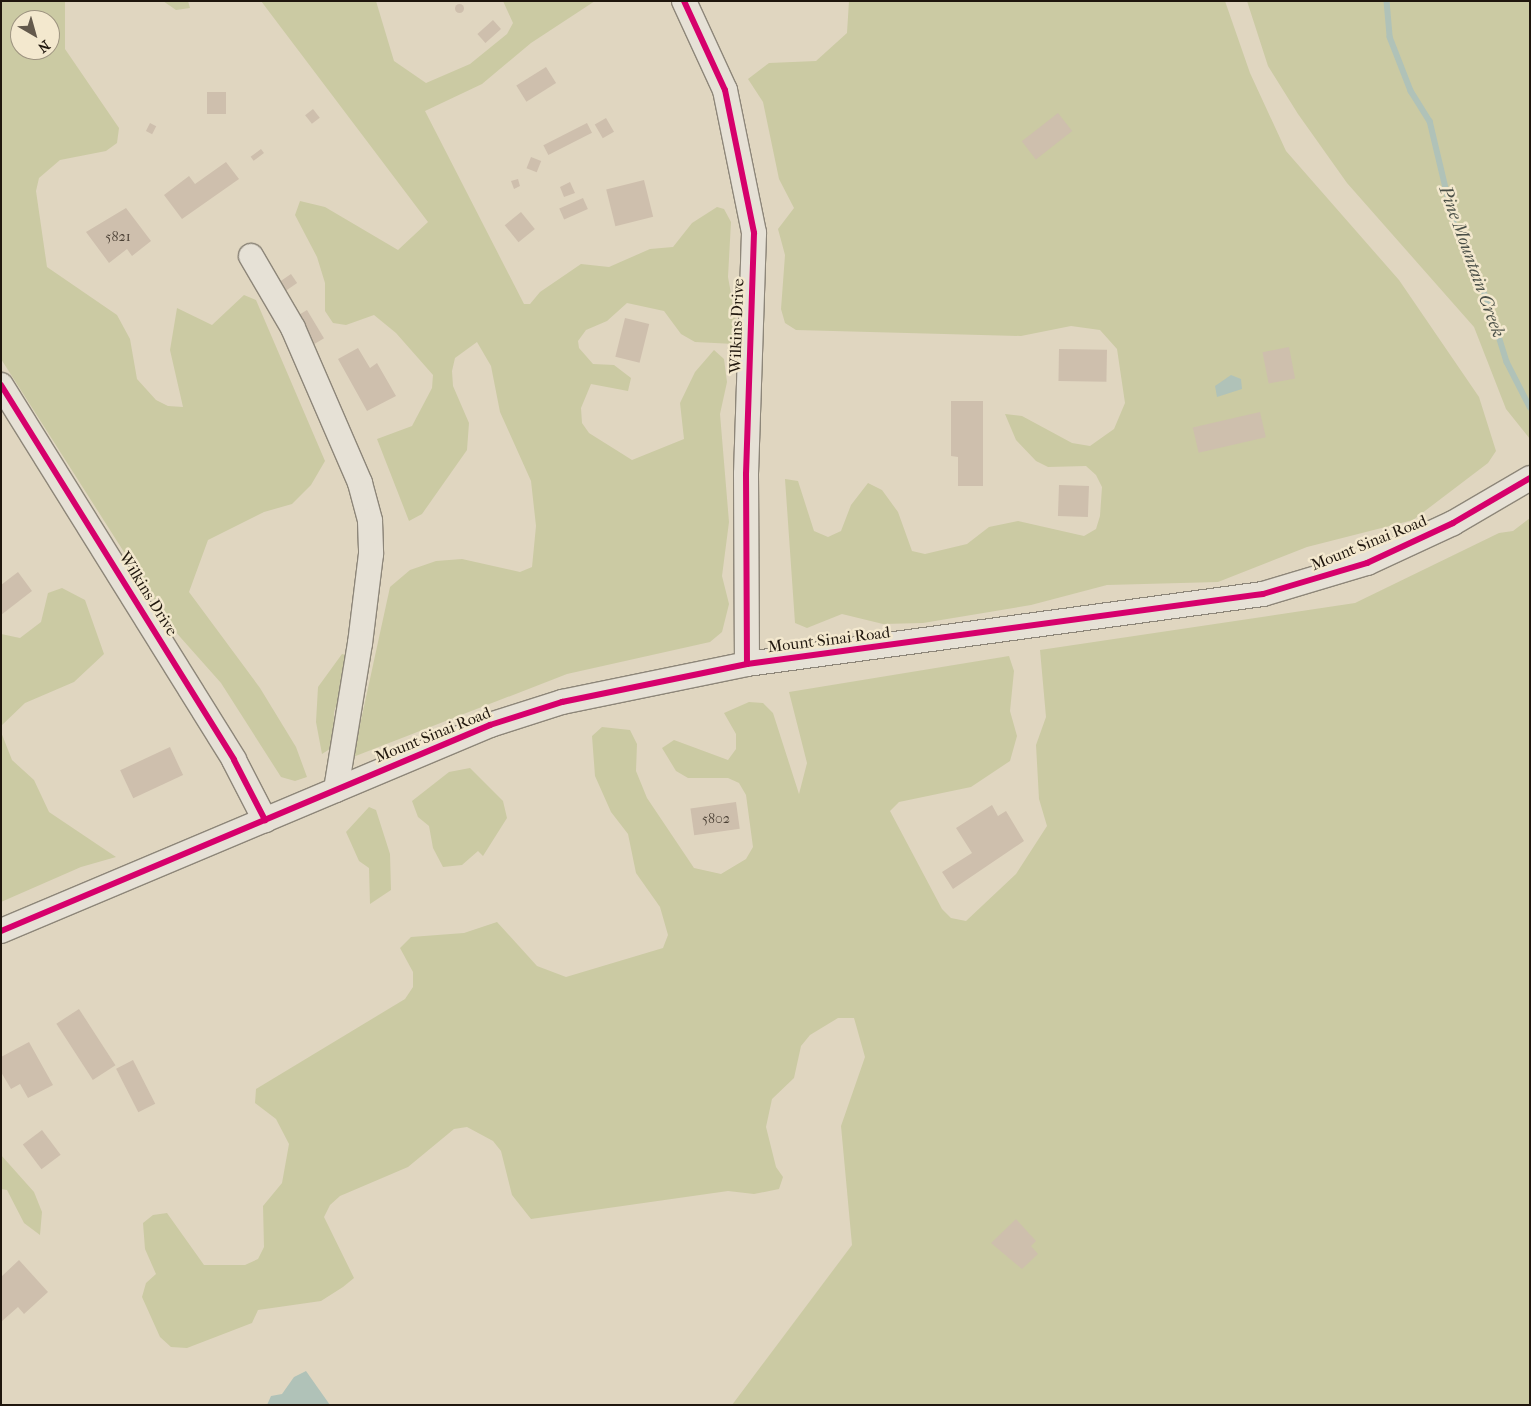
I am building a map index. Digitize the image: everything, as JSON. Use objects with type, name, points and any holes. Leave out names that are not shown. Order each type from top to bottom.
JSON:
[{"type":"street","name":"Wilkins Drive","points":[[684,1],[725,90],[754,233],[746,474],[747,664]]},
{"type":"street","points":[[251,256],[293,328],[360,483],[370,522],[360,643],[336,790]]},
{"type":"street","name":"Wilkins Drive","points":[[1,385],[229,752],[265,820]]},
{"type":"street","name":"Mount Sinai Road","points":[[1,932],[490,726],[562,702],[747,664],[1198,606],[1272,592],[1312,582],[1403,547],[1530,478]]},
{"type":"green space","points":[[1,1],[65,1],[65,49],[119,128],[117,143],[106,151],[60,160],[39,178],[36,191],[47,267],[117,315],[130,339],[137,379],[156,400],[168,406],[183,407],[170,350],[177,308],[212,325],[244,295],[256,300],[325,461],[311,485],[292,504],[264,512],[208,540],[189,592],[260,688],[296,747],[307,777],[295,781],[281,777],[221,683],[173,629],[1,359]]},
{"type":"green space","points":[[163,1],[188,1],[190,8],[176,10]]},
{"type":"green space","points":[[261,1],[376,1],[394,61],[426,83],[470,64],[507,34],[513,23],[503,1],[595,1],[531,43],[482,84],[425,111],[524,304],[530,304],[540,292],[581,264],[609,267],[650,249],[673,247],[692,223],[717,207],[724,209],[731,222],[728,277],[739,338],[734,344],[695,342],[681,334],[664,311],[627,303],[607,321],[586,330],[578,341],[579,348],[593,364],[614,365],[631,378],[628,391],[591,384],[581,408],[582,423],[589,433],[632,460],[684,439],[680,403],[695,372],[714,350],[724,359],[727,382],[720,414],[729,522],[722,576],[729,604],[722,632],[710,642],[567,674],[353,757],[390,587],[410,570],[436,561],[462,559],[520,572],[532,567],[536,526],[531,481],[500,412],[491,366],[477,342],[455,358],[452,371],[453,386],[469,423],[467,450],[422,514],[409,521],[377,439],[412,426],[432,388],[433,375],[396,333],[374,315],[346,325],[333,323],[325,311],[325,283],[317,257],[295,215],[300,201],[325,207],[398,250],[428,222]]},
{"type":"green space","points":[[849,1],[1225,1],[1250,73],[1286,151],[1399,280],[1479,397],[1496,451],[1488,463],[1413,520],[1307,547],[1218,582],[1107,585],[1031,605],[923,623],[883,624],[842,614],[807,628],[795,623],[785,479],[798,481],[814,531],[828,537],[841,531],[851,505],[868,483],[882,490],[898,512],[912,551],[925,554],[967,544],[989,527],[1018,521],[1084,536],[1096,529],[1100,516],[1102,487],[1096,475],[1086,466],[1048,467],[1036,461],[1016,440],[1005,414],[1022,416],[1072,443],[1090,446],[1114,429],[1125,403],[1117,349],[1100,330],[1071,326],[1021,336],[796,330],[785,323],[781,309],[785,255],[778,229],[794,208],[779,179],[763,102],[748,79],[769,63],[816,61],[847,33]]},
{"type":"green space","points":[[1247,1],[1530,1],[1530,439],[1506,409],[1474,327],[1347,183],[1298,114],[1268,66]]},
{"type":"green space","points":[[1530,518],[1530,1405],[732,1405],[852,1245],[841,1126],[865,1057],[854,1018],[838,1018],[810,1035],[801,1046],[794,1078],[772,1099],[766,1127],[776,1167],[783,1177],[779,1189],[754,1194],[728,1191],[531,1219],[512,1195],[501,1151],[493,1141],[467,1127],[454,1129],[408,1167],[340,1196],[330,1205],[324,1217],[354,1278],[343,1287],[321,1301],[258,1310],[252,1323],[187,1348],[171,1347],[160,1337],[142,1297],[146,1283],[156,1274],[145,1249],[143,1223],[153,1215],[167,1213],[204,1265],[245,1265],[258,1259],[264,1247],[263,1206],[282,1183],[289,1144],[276,1119],[255,1103],[256,1089],[405,999],[413,987],[413,972],[400,948],[411,937],[464,933],[497,922],[537,966],[566,977],[663,948],[668,935],[660,907],[636,873],[628,834],[611,812],[595,776],[592,736],[602,727],[630,730],[637,744],[636,771],[647,798],[694,868],[721,874],[746,859],[753,847],[746,795],[739,783],[728,778],[688,778],[676,771],[662,748],[674,740],[728,760],[736,749],[736,734],[724,713],[749,702],[763,703],[773,713],[799,794],[807,763],[789,692],[1009,656],[1014,671],[1010,711],[1017,736],[1010,761],[971,787],[899,802],[890,811],[942,909],[951,918],[966,921],[1016,874],[1047,826],[1039,799],[1036,745],[1046,717],[1040,650],[1355,603],[1499,533],[1513,531]]},
{"type":"green space","points":[[62,588],[85,600],[104,654],[74,682],[25,703],[1,726],[1,634],[20,638],[41,622],[48,593]]},
{"type":"green space","points":[[342,654],[349,656],[349,671],[334,712],[333,747],[322,754],[316,722],[318,687]]},
{"type":"green space","points":[[1,732],[12,760],[34,780],[49,812],[116,857],[81,867],[1,902]]},
{"type":"green space","points":[[470,768],[503,801],[507,818],[483,856],[478,851],[462,865],[443,867],[433,848],[429,826],[418,817],[412,801],[449,772]]},
{"type":"green space","points":[[369,807],[376,810],[390,854],[391,890],[370,904],[369,868],[359,861],[346,832]]},
{"type":"green space","points":[[1,1155],[34,1192],[42,1212],[40,1235],[24,1223],[7,1190],[1,1189]]},
{"type":"shaded area","points":[[1231,375],[1241,379],[1242,389],[1217,397],[1215,386]]},
{"type":"shaded area","points":[[306,1371],[330,1405],[267,1405],[271,1396],[282,1394],[294,1377]]},
{"type":"building","points":[[459,3],[464,8],[459,13],[454,8]]},
{"type":"building","points":[[493,20],[501,29],[485,43],[477,34]]},
{"type":"building","points":[[546,67],[556,83],[526,102],[516,86]]},
{"type":"building","points":[[207,92],[226,92],[226,114],[207,114]]},
{"type":"building","points":[[313,109],[320,118],[312,124],[305,115]]},
{"type":"building","points":[[1058,113],[1072,131],[1036,159],[1022,141]]},
{"type":"building","points":[[606,118],[614,132],[603,138],[595,124]]},
{"type":"building","points":[[150,123],[156,126],[152,134],[146,131]]},
{"type":"building","points":[[587,123],[592,133],[548,155],[543,145]]},
{"type":"building","points":[[261,149],[264,153],[254,161],[251,157]]},
{"type":"building","points":[[531,157],[541,161],[537,172],[527,168]]},
{"type":"building","points":[[226,162],[239,179],[182,219],[164,195],[189,176],[195,184]]},
{"type":"building","points":[[518,179],[520,186],[514,189],[511,181]]},
{"type":"building","points":[[644,180],[653,217],[615,226],[606,189]]},
{"type":"building","points":[[570,182],[575,193],[564,197],[560,187]]},
{"type":"building","points":[[583,198],[588,209],[564,220],[559,209]]},
{"type":"building","points":[[126,208],[151,241],[132,256],[127,249],[109,263],[86,232]]},
{"type":"building","points":[[521,212],[535,229],[519,242],[505,225]]},
{"type":"building","points":[[291,274],[297,283],[285,292],[279,282]]},
{"type":"building","points":[[307,310],[324,338],[309,347],[292,319]]},
{"type":"building","points":[[625,318],[649,324],[640,363],[615,357]]},
{"type":"building","points":[[1289,347],[1295,378],[1269,384],[1262,352]]},
{"type":"building","points":[[358,348],[370,368],[377,363],[396,396],[367,411],[338,359]]},
{"type":"building","points":[[1059,349],[1107,350],[1106,382],[1058,381]]},
{"type":"building","points":[[951,401],[983,401],[983,486],[958,486],[958,457],[951,456]]},
{"type":"building","points":[[1260,412],[1266,437],[1199,453],[1193,428]]},
{"type":"building","points":[[1059,485],[1089,486],[1088,517],[1058,516]]},
{"type":"building","points":[[18,572],[32,591],[1,615],[1,585]]},
{"type":"building","points":[[170,747],[183,775],[133,798],[120,770]]},
{"type":"building","points":[[736,802],[740,829],[694,835],[690,808]]},
{"type":"building","points":[[992,805],[998,816],[1006,811],[1024,841],[953,889],[942,872],[972,853],[956,828]]},
{"type":"building","points":[[79,1009],[115,1065],[93,1080],[56,1024]]},
{"type":"building","points":[[29,1042],[53,1085],[28,1098],[20,1084],[11,1089],[1,1072],[1,1057]]},
{"type":"building","points":[[133,1060],[155,1104],[138,1112],[116,1069]]},
{"type":"building","points":[[42,1130],[61,1155],[41,1169],[23,1144]]},
{"type":"building","points":[[1016,1219],[1036,1241],[1031,1246],[1038,1254],[1022,1269],[991,1243]]},
{"type":"building","points":[[19,1260],[48,1292],[24,1314],[18,1307],[1,1322],[1,1277]]},
{"type":"waterway","name":"Pine Mountain Creek","points":[[1387,1],[1390,37],[1411,91],[1430,121],[1455,226],[1488,301],[1507,362],[1530,407]]},
{"type":"cycle path","points":[[684,1],[725,90],[754,233],[746,474],[747,664]]},
{"type":"cycle path","points":[[1,385],[234,760],[265,820]]},
{"type":"cycle path","points":[[1,931],[490,725],[562,702],[747,664],[1263,594],[1367,563],[1453,523],[1530,478]]}]
